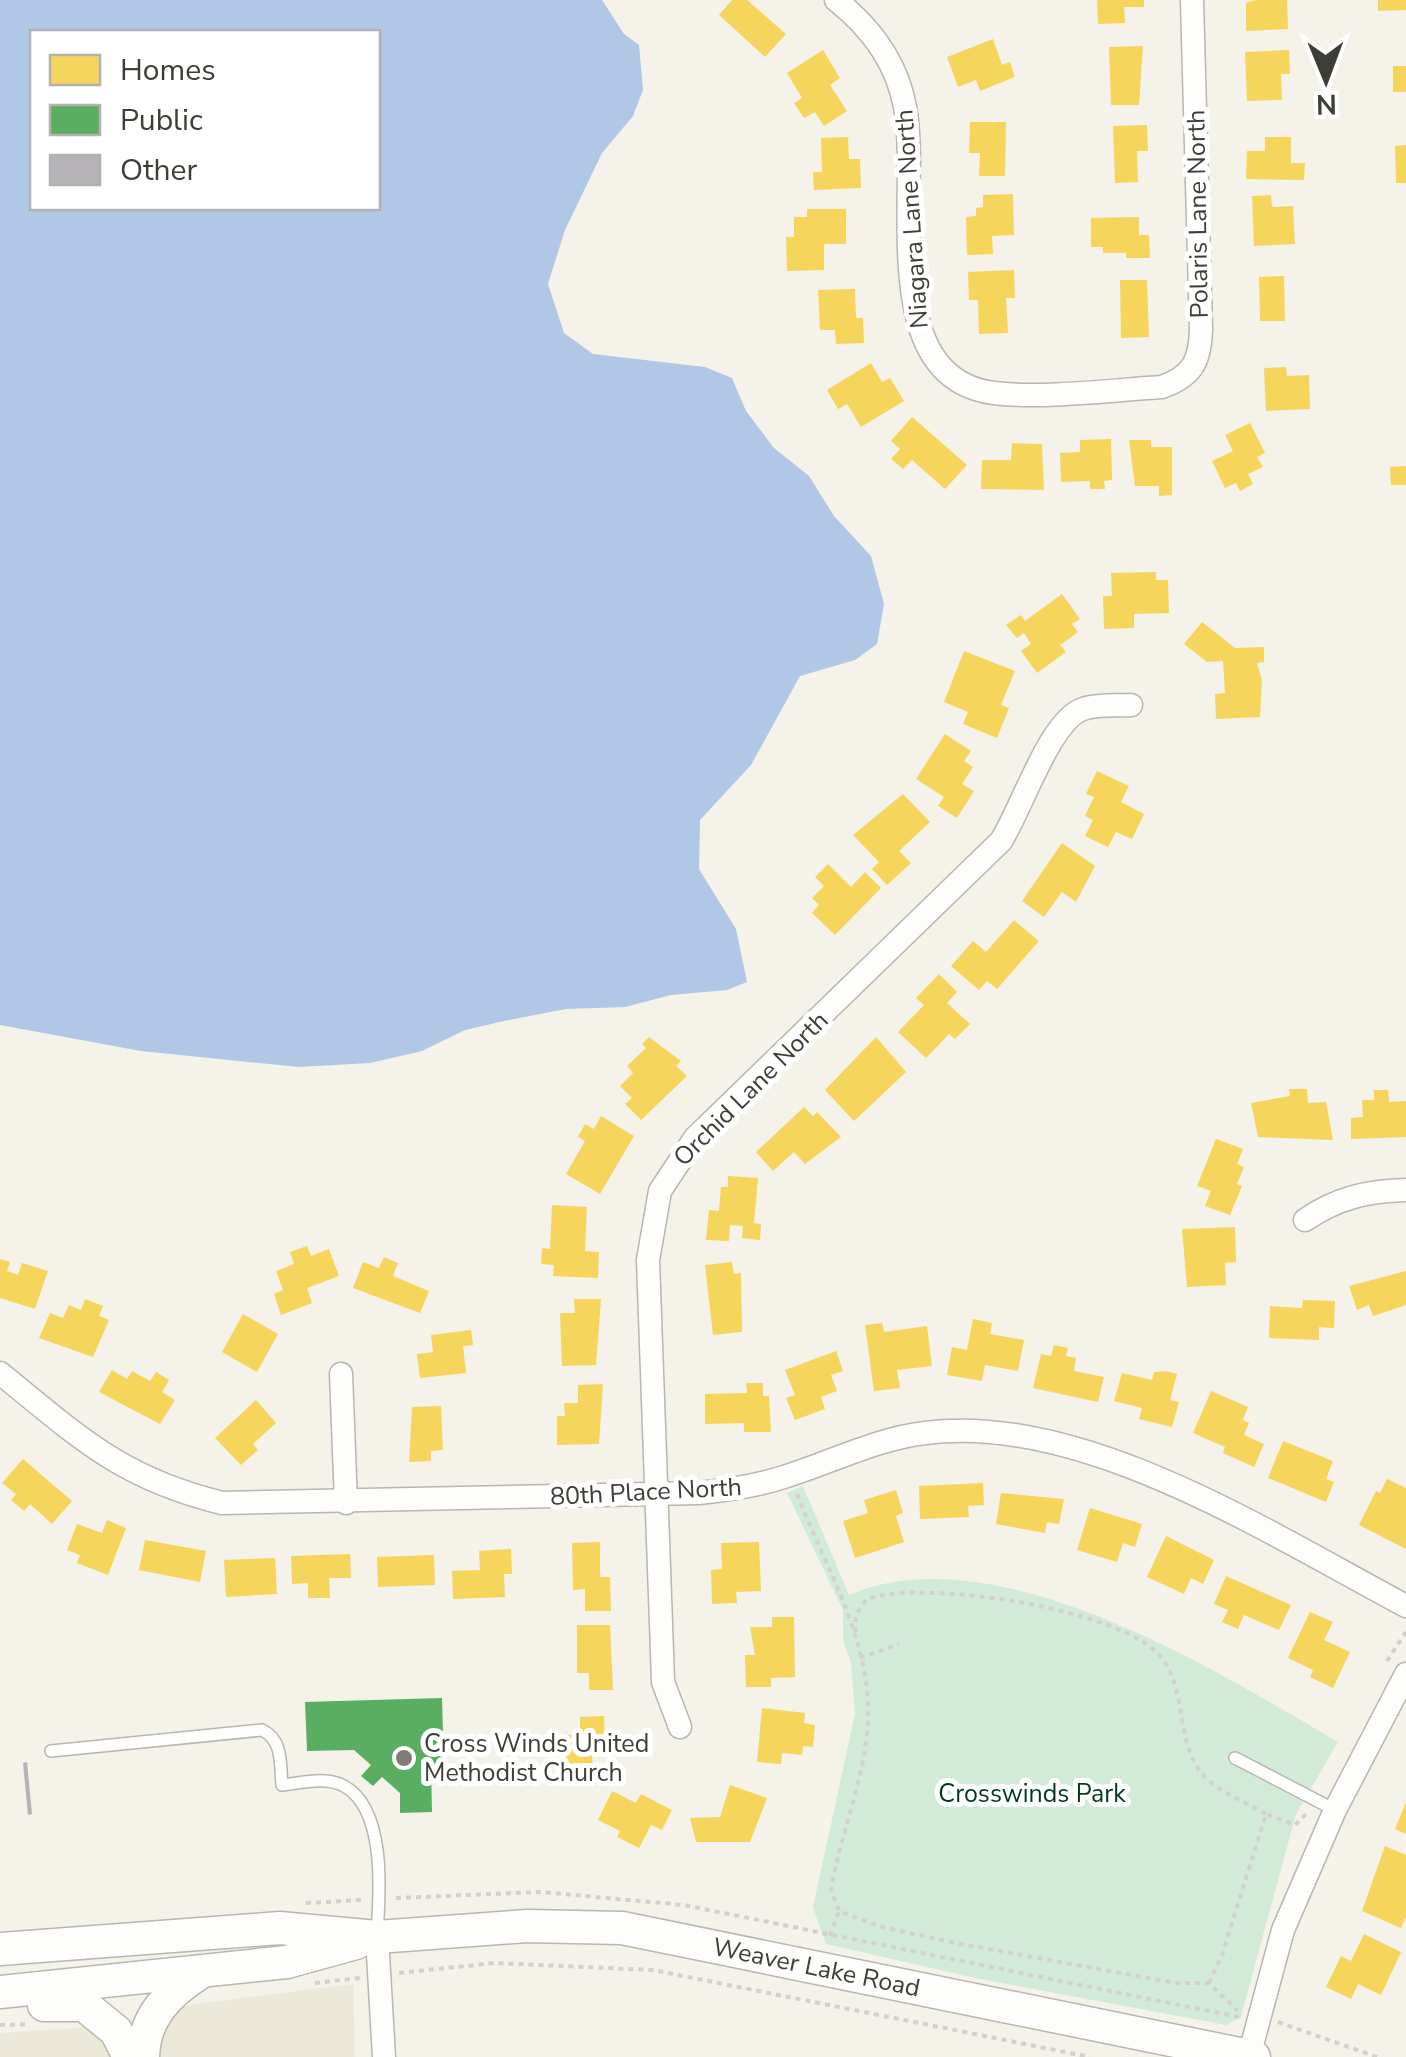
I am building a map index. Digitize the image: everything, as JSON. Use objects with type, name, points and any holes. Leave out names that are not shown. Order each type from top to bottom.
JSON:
[{"type":"main road","name":"Weaver Lake Road","points":[[0,1949],[280,1928],[377,1937],[527,1926],[654,1932],[1251,2056]]},
{"type":"main road","name":"Weaver Lake Road","points":[[0,1992],[287,1962],[377,1937]]},
{"type":"main road","points":[[143,2057],[144,2037],[154,2013],[174,1991],[200,1972]]},
{"type":"main road","points":[[0,2004],[84,2005],[116,2032],[129,2057]]},
{"type":"street","name":"Niagara Lane North","points":[[836,0],[875,37],[905,103],[916,323],[935,362],[960,382],[993,393],[1142,388]]},
{"type":"street","name":"Polaris Lane North","points":[[1142,388],[1186,378],[1200,348],[1192,0]]},
{"type":"street","name":"Orchid Lane North","points":[[680,1727],[664,1682],[648,1260],[660,1191],[674,1164],[1001,841],[1020,812],[1063,721],[1084,708],[1131,706]]},
{"type":"street","points":[[1305,1220],[1328,1204],[1355,1194],[1406,1190]]},
{"type":"street","name":"80th Place North","points":[[0,1372],[126,1470],[170,1491],[222,1504],[657,1494],[751,1487],[883,1440],[928,1432],[1030,1440],[1095,1456],[1202,1498],[1406,1606]]},
{"type":"street","points":[[340,1374],[346,1503]]},
{"type":"street","points":[[1251,2056],[1283,1930],[1335,1810],[1406,1674]]},
{"type":"street","points":[[377,1937],[384,2057]]},
{"type":"lane","points":[[51,1751],[262,1730],[272,1735],[278,1743],[282,1785],[326,1780],[343,1785],[368,1812],[380,1899],[377,1937]]},
{"type":"lane","points":[[1235,1758],[1335,1810]]},
{"type":"path","points":[[789,1476],[854,1634],[868,1726],[831,1889],[839,1911],[830,1936]]},
{"type":"path","points":[[854,1634],[856,1614],[867,1600],[926,1590],[989,1596],[1060,1612],[1138,1640],[1156,1650],[1174,1678],[1199,1770],[1217,1786],[1266,1814]]},
{"type":"path","points":[[860,1658],[899,1644]]},
{"type":"path","points":[[839,1911],[878,1926],[946,1940],[1176,1984],[1209,1982],[1240,2012],[1239,2017]]},
{"type":"path","points":[[302,1985],[494,1963],[616,1966],[1090,2057]]},
{"type":"path","points":[[0,2025],[38,2024]]},
{"type":"shaded area","points":[[353,1984],[355,2057],[0,2057],[0,2033],[77,2028],[166,2015],[188,2005]]},
{"type":"green space","name":"Crosswinds Park","points":[[803,1486],[849,1595],[907,1580],[970,1581],[1035,1595],[1168,1647],[1338,1742],[1296,1814],[1241,2017],[1226,2025],[980,1979],[826,1944],[813,1907],[855,1714],[851,1663],[843,1640],[843,1610],[787,1493]]},
{"type":"water","points":[[0,0],[602,0],[624,34],[639,45],[643,90],[633,116],[602,153],[565,230],[548,284],[564,333],[593,354],[705,367],[732,378],[746,411],[774,448],[809,476],[834,516],[871,556],[884,604],[877,644],[855,660],[800,676],[751,765],[700,820],[699,869],[736,929],[747,982],[727,990],[671,995],[625,1007],[566,1009],[504,1021],[465,1030],[422,1051],[370,1063],[299,1067],[141,1051],[0,1025]]},
{"type":"building: Homes","points":[[732,0],[747,0],[786,34],[765,57],[719,15]]},
{"type":"building: Homes","points":[[1097,0],[1144,0],[1144,7],[1124,7],[1125,23],[1098,24]]},
{"type":"building: Homes","points":[[1287,0],[1288,29],[1246,31],[1246,3]]},
{"type":"building: Homes","points":[[1378,0],[1406,0],[1406,10],[1378,11]]},
{"type":"building: Homes","points":[[993,39],[1002,65],[1010,62],[1015,77],[980,91],[976,80],[958,87],[947,57]]},
{"type":"building: Homes","points":[[1143,46],[1139,105],[1111,105],[1109,47]]},
{"type":"building: Homes","points":[[823,50],[840,78],[830,85],[847,111],[824,126],[815,112],[804,118],[794,103],[802,98],[787,73]]},
{"type":"building: Homes","points":[[1289,50],[1290,74],[1281,74],[1282,100],[1247,101],[1245,52]]},
{"type":"building: Homes","points":[[1393,66],[1406,66],[1406,92],[1393,92]]},
{"type":"building: Homes","points":[[970,122],[1006,122],[1005,176],[979,176],[980,153],[969,153]]},
{"type":"building: Homes","points":[[1147,125],[1148,151],[1137,151],[1138,182],[1115,183],[1113,126]]},
{"type":"building: Homes","points":[[848,137],[849,159],[860,159],[861,188],[814,190],[813,172],[822,172],[821,138]]},
{"type":"building: Homes","points":[[1265,137],[1291,137],[1291,163],[1305,163],[1304,180],[1246,179],[1247,151],[1265,151]]},
{"type":"building: Homes","points":[[1406,145],[1406,183],[1396,183],[1395,146]]},
{"type":"building: Homes","points":[[1013,194],[1014,235],[992,236],[993,254],[967,255],[966,217],[976,216],[976,208],[983,207],[983,195]]},
{"type":"building: Homes","points":[[1271,195],[1272,207],[1293,206],[1295,244],[1254,246],[1252,196]]},
{"type":"building: Homes","points":[[807,209],[846,209],[846,244],[824,244],[824,270],[787,271],[786,237],[794,237],[794,217],[807,217]]},
{"type":"building: Homes","points":[[1139,217],[1139,235],[1149,235],[1150,258],[1126,258],[1126,253],[1103,253],[1103,247],[1091,247],[1091,218]]},
{"type":"building: Homes","points":[[1014,270],[1015,298],[1006,298],[1008,333],[979,334],[978,300],[969,300],[968,272]]},
{"type":"building: Homes","points":[[1284,276],[1285,321],[1260,321],[1259,277]]},
{"type":"building: Homes","points":[[1120,280],[1147,280],[1149,337],[1121,338]]},
{"type":"building: Homes","points":[[855,289],[856,318],[863,318],[864,343],[836,344],[835,330],[820,330],[818,290]]},
{"type":"building: Homes","points":[[871,363],[882,382],[890,378],[904,401],[861,427],[847,404],[838,409],[827,390]]},
{"type":"building: Homes","points":[[1286,367],[1287,376],[1309,375],[1310,409],[1266,411],[1264,368]]},
{"type":"building: Homes","points":[[912,417],[967,465],[945,489],[912,460],[903,469],[891,459],[900,449],[891,441]]},
{"type":"building: Homes","points":[[1250,423],[1265,453],[1257,457],[1263,467],[1248,474],[1253,484],[1240,491],[1236,483],[1225,488],[1212,461],[1233,451],[1225,435]]},
{"type":"building: Homes","points":[[1111,439],[1112,480],[1104,481],[1105,489],[1090,489],[1090,481],[1061,482],[1060,453],[1080,452],[1080,440]]},
{"type":"building: Homes","points":[[1129,440],[1151,440],[1151,447],[1172,447],[1172,495],[1159,496],[1159,486],[1135,486]]},
{"type":"building: Homes","points":[[1012,443],[1042,444],[1044,490],[981,489],[982,460],[1011,460]]},
{"type":"building: Homes","points":[[1406,466],[1406,485],[1391,485],[1390,467]]},
{"type":"building: Homes","points":[[1156,572],[1156,580],[1168,580],[1169,613],[1134,614],[1134,628],[1104,629],[1103,596],[1112,596],[1111,573]]},
{"type":"building: Homes","points":[[1062,594],[1080,619],[1072,624],[1078,632],[1060,645],[1066,652],[1037,673],[1021,651],[1031,644],[1024,633],[1017,638],[1006,625],[1021,615],[1025,621]]},
{"type":"building: Homes","points":[[1202,622],[1235,648],[1264,647],[1264,662],[1257,663],[1262,680],[1260,717],[1216,719],[1215,694],[1225,693],[1223,661],[1207,662],[1184,644]]},
{"type":"building: Homes","points":[[964,651],[1015,671],[1001,705],[1009,708],[997,738],[963,724],[968,712],[944,702]]},
{"type":"building: Homes","points":[[945,734],[971,751],[964,761],[973,767],[962,784],[974,791],[957,818],[938,806],[944,797],[916,779]]},
{"type":"building: Homes","points":[[1097,771],[1129,786],[1121,802],[1144,814],[1132,839],[1116,832],[1108,847],[1085,836],[1093,820],[1085,816],[1094,797],[1086,794]]},
{"type":"building: Homes","points":[[903,794],[930,822],[899,851],[911,863],[887,885],[872,869],[879,862],[853,835]]},
{"type":"building: Homes","points":[[1062,843],[1095,866],[1076,902],[1062,892],[1044,917],[1022,901]]},
{"type":"building: Homes","points":[[828,864],[851,887],[865,872],[881,888],[835,935],[812,913],[819,905],[812,898],[824,886],[815,877]]},
{"type":"building: Homes","points":[[1014,920],[1039,941],[997,989],[987,981],[979,990],[951,966],[973,941],[986,952]]},
{"type":"building: Homes","points":[[939,974],[957,992],[947,1003],[970,1024],[955,1039],[949,1034],[926,1058],[898,1032],[924,1005],[916,998]]},
{"type":"building: Homes","points":[[649,1037],[681,1061],[676,1066],[687,1076],[641,1120],[625,1104],[632,1098],[620,1086],[633,1073],[627,1066],[646,1048],[642,1044]]},
{"type":"building: Homes","points":[[876,1037],[906,1072],[854,1121],[825,1090]]},
{"type":"building: Homes","points":[[1289,1089],[1307,1089],[1308,1103],[1326,1102],[1333,1140],[1258,1137],[1251,1103],[1290,1096]]},
{"type":"building: Homes","points":[[1374,1090],[1388,1090],[1389,1102],[1406,1101],[1406,1137],[1351,1139],[1351,1118],[1363,1117],[1362,1100],[1374,1100]]},
{"type":"building: Homes","points":[[804,1107],[813,1116],[817,1112],[841,1137],[805,1164],[794,1152],[773,1171],[756,1152]]},
{"type":"building: Homes","points":[[601,1116],[634,1136],[600,1194],[566,1174],[585,1141],[578,1137],[585,1124],[594,1129]]},
{"type":"building: Homes","points":[[1216,1139],[1243,1149],[1237,1164],[1244,1167],[1237,1184],[1242,1186],[1230,1215],[1205,1206],[1211,1191],[1197,1186]]},
{"type":"building: Homes","points":[[728,1176],[758,1178],[754,1223],[761,1224],[760,1240],[742,1238],[743,1226],[730,1225],[729,1241],[706,1240],[709,1210],[719,1211],[721,1187],[728,1187]]},
{"type":"building: Homes","points":[[552,1205],[587,1207],[585,1251],[599,1252],[598,1278],[553,1276],[554,1265],[541,1264],[542,1248],[550,1249]]},
{"type":"building: Homes","points":[[1235,1227],[1236,1262],[1225,1263],[1226,1285],[1187,1287],[1182,1229]]},
{"type":"building: Homes","points":[[307,1246],[311,1256],[329,1249],[339,1276],[307,1288],[312,1303],[281,1315],[274,1294],[283,1290],[276,1271],[294,1264],[290,1252]]},
{"type":"building: Homes","points":[[384,1257],[398,1263],[393,1276],[429,1291],[420,1313],[353,1288],[363,1262],[379,1268]]},
{"type":"building: Homes","points":[[0,1259],[10,1262],[7,1271],[18,1275],[22,1263],[48,1271],[35,1309],[0,1298]]},
{"type":"building: Homes","points":[[732,1262],[734,1274],[741,1273],[742,1332],[713,1335],[705,1265]]},
{"type":"building: Homes","points":[[1406,1271],[1406,1305],[1373,1316],[1369,1305],[1357,1310],[1349,1286]]},
{"type":"building: Homes","points":[[85,1299],[103,1306],[99,1316],[109,1320],[93,1357],[39,1338],[50,1313],[63,1318],[69,1305],[81,1310]]},
{"type":"building: Homes","points":[[574,1299],[601,1299],[596,1365],[562,1366],[560,1313],[575,1313]]},
{"type":"building: Homes","points":[[1303,1300],[1335,1301],[1334,1328],[1319,1327],[1319,1340],[1269,1338],[1270,1306],[1302,1308]]},
{"type":"building: Homes","points":[[243,1314],[278,1334],[257,1372],[222,1352]]},
{"type":"building: Homes","points":[[973,1319],[992,1323],[990,1334],[1024,1340],[1018,1371],[985,1365],[982,1381],[947,1375],[952,1347],[967,1350]]},
{"type":"building: Homes","points":[[882,1323],[884,1332],[927,1326],[932,1366],[897,1370],[900,1388],[874,1391],[865,1325]]},
{"type":"building: Homes","points":[[471,1330],[473,1345],[463,1346],[466,1373],[420,1378],[417,1354],[433,1352],[431,1335]]},
{"type":"building: Homes","points":[[1054,1345],[1068,1348],[1066,1356],[1076,1358],[1074,1371],[1104,1377],[1098,1402],[1033,1388],[1041,1354],[1051,1356]]},
{"type":"building: Homes","points":[[836,1351],[843,1371],[831,1375],[837,1391],[821,1397],[825,1409],[795,1420],[786,1398],[795,1395],[785,1370]]},
{"type":"building: Homes","points":[[112,1370],[127,1379],[132,1371],[150,1381],[156,1372],[169,1380],[162,1392],[175,1400],[160,1424],[99,1392]]},
{"type":"building: Homes","points":[[1154,1372],[1177,1374],[1170,1400],[1179,1402],[1172,1427],[1139,1419],[1142,1408],[1114,1401],[1122,1373],[1152,1380]]},
{"type":"building: Homes","points":[[746,1383],[763,1383],[763,1396],[769,1396],[771,1432],[744,1432],[744,1423],[705,1424],[705,1394],[747,1393]]},
{"type":"building: Homes","points":[[603,1384],[599,1444],[557,1445],[557,1416],[565,1416],[564,1403],[578,1403],[578,1385]]},
{"type":"building: Homes","points":[[1211,1391],[1248,1407],[1243,1420],[1249,1423],[1244,1435],[1264,1444],[1254,1467],[1223,1453],[1225,1447],[1193,1433]]},
{"type":"building: Homes","points":[[256,1400],[276,1423],[253,1444],[258,1450],[241,1465],[215,1438]]},
{"type":"building: Homes","points":[[441,1406],[443,1450],[431,1451],[431,1461],[409,1462],[412,1407]]},
{"type":"building: Homes","points":[[1283,1441],[1333,1461],[1326,1479],[1334,1482],[1326,1502],[1268,1478]]},
{"type":"building: Homes","points":[[23,1459],[72,1501],[52,1524],[30,1504],[24,1511],[11,1500],[16,1494],[2,1483]]},
{"type":"building: Homes","points":[[1387,1479],[1406,1488],[1406,1549],[1359,1525],[1376,1491],[1380,1493]]},
{"type":"building: Homes","points":[[983,1483],[984,1505],[968,1506],[969,1517],[920,1519],[919,1486]]},
{"type":"building: Homes","points":[[896,1490],[903,1513],[896,1516],[904,1542],[855,1558],[843,1521],[868,1513],[864,1500]]},
{"type":"building: Homes","points":[[1001,1493],[1064,1499],[1059,1524],[1047,1522],[1045,1533],[996,1524]]},
{"type":"building: Homes","points":[[1090,1508],[1142,1524],[1135,1547],[1123,1543],[1117,1562],[1077,1550]]},
{"type":"building: Homes","points":[[107,1520],[126,1528],[108,1575],[77,1563],[80,1555],[67,1550],[77,1524],[102,1533]]},
{"type":"building: Homes","points":[[1166,1536],[1214,1560],[1203,1584],[1191,1578],[1184,1594],[1147,1577]]},
{"type":"building: Homes","points":[[145,1540],[206,1551],[200,1582],[139,1570]]},
{"type":"building: Homes","points":[[600,1542],[600,1577],[610,1577],[611,1611],[585,1611],[585,1589],[573,1590],[572,1543]]},
{"type":"building: Homes","points":[[759,1542],[761,1591],[736,1592],[737,1603],[712,1604],[711,1570],[722,1569],[721,1543]]},
{"type":"building: Homes","points":[[511,1549],[512,1574],[504,1574],[505,1597],[453,1599],[452,1571],[480,1570],[479,1551]]},
{"type":"building: Homes","points":[[350,1554],[351,1578],[329,1578],[330,1598],[308,1598],[308,1583],[292,1584],[291,1556]]},
{"type":"building: Homes","points":[[434,1555],[435,1585],[378,1587],[377,1557]]},
{"type":"building: Homes","points":[[275,1558],[277,1594],[226,1597],[224,1560]]},
{"type":"building: Homes","points":[[1226,1576],[1291,1605],[1279,1630],[1244,1615],[1238,1629],[1222,1622],[1228,1610],[1214,1604]]},
{"type":"building: Homes","points":[[1310,1612],[1333,1622],[1324,1640],[1350,1652],[1333,1688],[1310,1677],[1313,1670],[1288,1658]]},
{"type":"building: Homes","points":[[772,1617],[794,1617],[795,1677],[771,1678],[771,1687],[746,1687],[745,1655],[755,1655],[750,1627],[772,1627]]},
{"type":"building: Homes","points":[[577,1625],[610,1625],[613,1690],[589,1690],[589,1673],[577,1673]]},
{"type":"building: Homes","points":[[762,1708],[805,1713],[804,1723],[815,1725],[813,1747],[803,1746],[802,1755],[782,1753],[781,1764],[757,1762]]},
{"type":"building: Homes","points":[[604,1716],[605,1749],[592,1750],[593,1779],[564,1780],[563,1735],[580,1735],[580,1717]]},
{"type":"building: Homes","points":[[730,1785],[767,1798],[750,1842],[696,1842],[690,1818],[720,1817]]},
{"type":"building: Homes","points":[[612,1791],[636,1803],[641,1794],[672,1810],[662,1830],[651,1825],[639,1848],[617,1837],[620,1831],[598,1820]]},
{"type":"building: Homes","points":[[1406,1803],[1406,1834],[1395,1829]]},
{"type":"building: Homes","points":[[1385,1846],[1406,1855],[1406,1917],[1401,1928],[1362,1911]]},
{"type":"building: Homes","points":[[1364,1934],[1401,1952],[1381,1995],[1358,1984],[1351,1999],[1326,1987],[1341,1956],[1351,1961]]},
{"type":"building: Public","name":"Cross Winds United Methodist Church","points":[[442,1698],[444,1767],[431,1767],[432,1812],[400,1813],[400,1793],[382,1777],[373,1786],[361,1776],[371,1765],[354,1750],[307,1751],[305,1702]]},
{"type":"building: Other","points":[[27,1762],[32,1814],[28,1815],[23,1763]]},
{"type":"place","name":"Cross Winds United Methodist Church","points":[[404,1758]]}]
